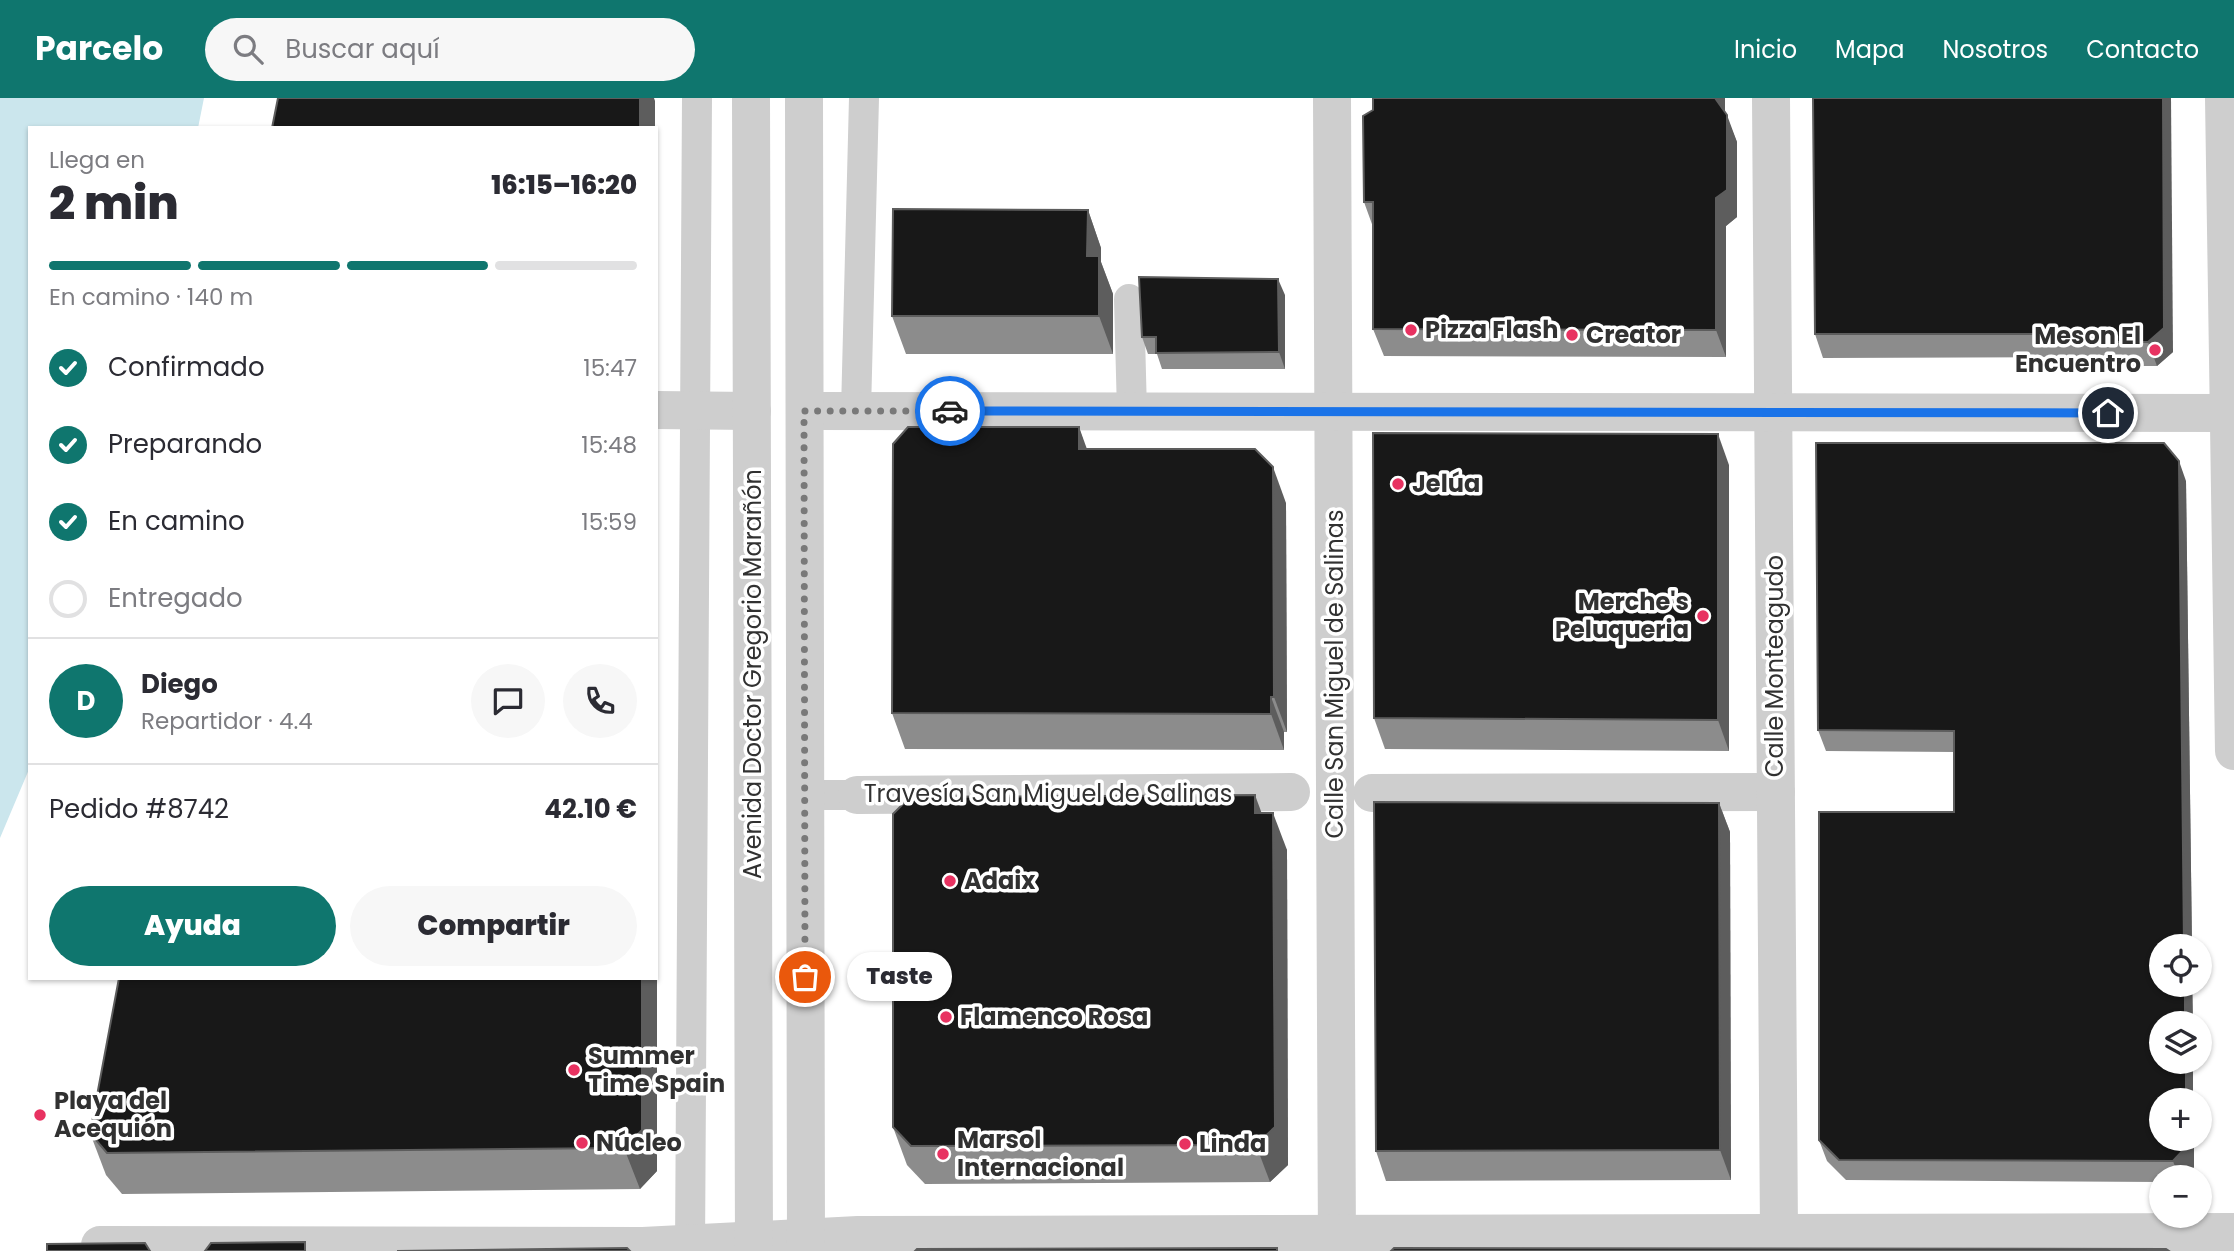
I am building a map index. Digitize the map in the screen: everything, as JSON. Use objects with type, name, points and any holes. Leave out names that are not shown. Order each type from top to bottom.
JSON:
[{"type":"street","name":"Avenida Doctor Gregorio Marañón","points":[[751,98],[754,1246]]},
{"type":"street","points":[[804,98],[806,1245]]},
{"type":"street","name":"Calle San Miguel de Salinas","points":[[1332,98],[1337,1243]]},
{"type":"street","name":"Calle Monteagudo","points":[[1771,98],[1779,1234]]},
{"type":"street","points":[[2224,98],[2232,413],[2234,751]]},
{"type":"street","points":[[658,410],[752,411]]},
{"type":"street","points":[[804,411],[2232,413]]},
{"type":"street","name":"Travesía San Miguel de Salinas","points":[[857,795],[1291,792]]},
{"type":"street","points":[[1372,793],[1776,792]]},
{"type":"street","points":[[100,1245],[690,1247],[806,1245],[858,1235],[1337,1243],[1779,1234],[2234,1232]]},
{"type":"lane","points":[[690,1247],[697,98]]},
{"type":"lane","points":[[856,411],[864,98]]},
{"type":"lane","points":[[1129,299],[1132,412]]},
{"type":"lane","name":"Travesía San Miguel de Salinas","points":[[806,795],[857,795]]},
{"type":"water","points":[[0,98],[204,98],[198,126],[28,126],[28,772],[0,838]]},
{"type":"building","points":[[278,98],[640,98],[640,126],[272,126]]},
{"type":"building","points":[[1373,98],[1715,98],[1727,115],[1727,190],[1716,198],[1716,330],[1373,329],[1373,202],[1364,202],[1363,116],[1373,110]]},
{"type":"building","points":[[1813,98],[2163,98],[2164,328],[2148,342],[2084,342],[2084,334],[1815,334]]},
{"type":"building","points":[[893,209],[1088,210],[1087,256],[1099,256],[1099,316],[892,316]]},
{"type":"building","points":[[1139,277],[1278,279],[1279,352],[1156,353],[1156,337],[1142,337]]},
{"type":"building","points":[[908,427],[1079,427],[1079,449],[1255,449],[1273,467],[1274,697],[1271,697],[1271,714],[892,713],[893,444]]},
{"type":"building","points":[[1373,433],[1718,434],[1718,720],[1374,718]]},
{"type":"building","points":[[1816,443],[2164,443],[2179,461],[2184,934],[2149,934],[2149,997],[2185,997],[2185,1011],[2149,1011],[2149,1074],[2186,1074],[2186,1088],[2149,1088],[2149,1151],[2182,1151],[2173,1161],[1839,1160],[1819,1140],[1819,812],[1954,812],[1954,731],[1818,730]]},
{"type":"building","points":[[1255,795],[1255,813],[1273,813],[1275,1127],[1256,1145],[911,1146],[893,1127],[893,814],[910,797]]},
{"type":"building","points":[[1374,802],[1719,803],[1720,1150],[1376,1151]]},
{"type":"building","points":[[119,980],[642,980],[642,1130],[624,1148],[107,1153],[90,1133]]},
{"type":"building","points":[[305,1242],[305,1251],[205,1251],[211,1243]]},
{"type":"building","points":[[145,1243],[150,1251],[47,1251],[47,1244]]},
{"type":"building","points":[[627,1248],[630,1251],[397,1251]]},
{"type":"building","points":[[1277,1248],[1277,1251],[915,1251],[917,1249]]},
{"type":"building","points":[[1394,1248],[2166,1249],[2169,1251],[1391,1251]]},
{"type":"way so far","points":[[805,977],[804,411],[950,411]]},
{"type":"place","name":"Pizza Flash","points":[[1411,330]]},
{"type":"place","name":"Creator","points":[[1572,335]]},
{"type":"place","name":"Meson El Encuentro","points":[[2155,350]]},
{"type":"place","name":"Jelúa","points":[[1398,484]]},
{"type":"place","name":"Merche's Peluqueria","points":[[1703,616]]},
{"type":"place","name":"Adaix","points":[[950,881]]},
{"type":"place","name":"Taste","points":[[805,977]]},
{"type":"place","name":"Flamenco Rosa","points":[[946,1017]]},
{"type":"place","name":"Summer Time Spain","points":[[574,1070]]},
{"type":"place","name":"Playa del Acequión","points":[[40,1115]]},
{"type":"place","name":"Núcleo","points":[[582,1143]]},
{"type":"place","name":"Linda","points":[[1185,1144]]},
{"type":"place","name":"Marsol Internacional","points":[[943,1154]]},
{"type":"route","points":[[950,411],[2108,413]]}]
